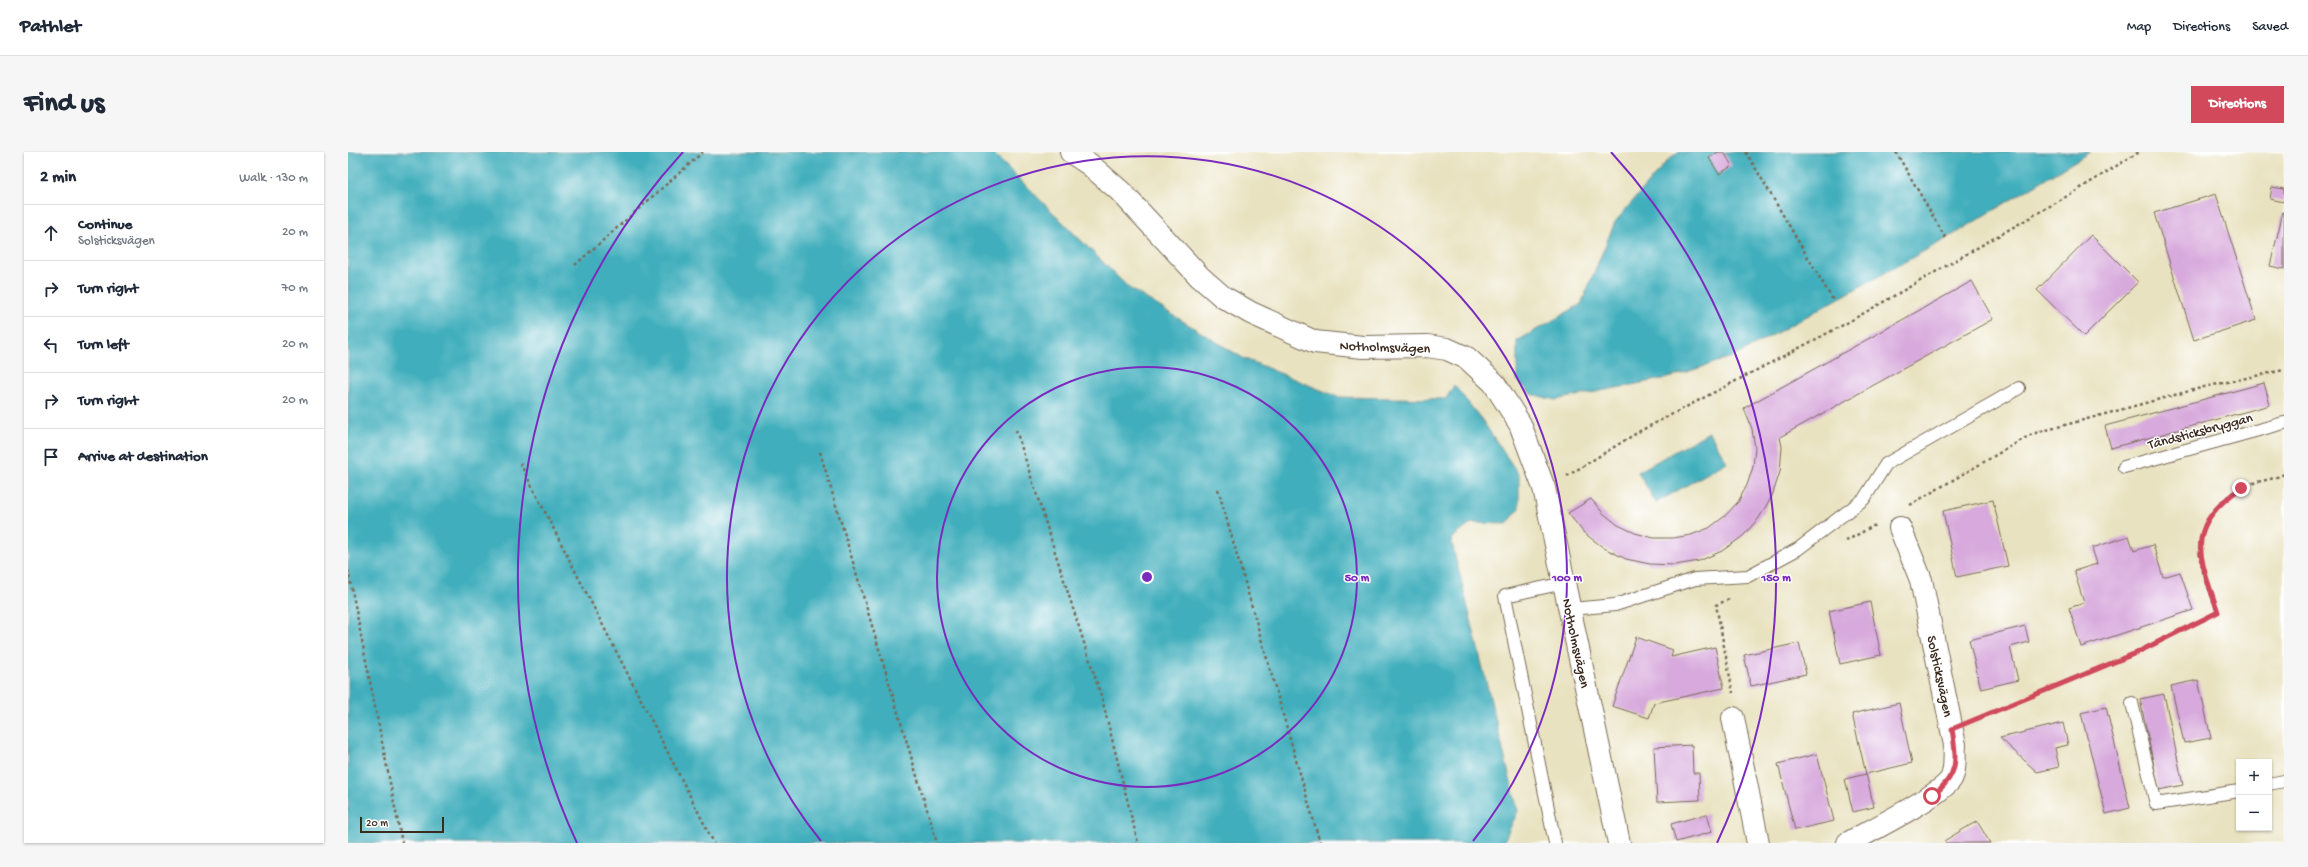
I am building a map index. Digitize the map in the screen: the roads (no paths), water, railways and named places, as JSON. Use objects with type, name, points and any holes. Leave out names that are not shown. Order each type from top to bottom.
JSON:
[{"type":"street","name":"Notholmsvägen","points":[[1071,152],[1090,164],[1122,192],[1200,277],[1223,297],[1251,313],[1315,342],[1363,347],[1427,346],[1447,350],[1467,358],[1494,383],[1520,424],[1544,488],[1571,609],[1619,843]]},
{"type":"street","name":"Solsticksvägen","points":[[1848,843],[1932,796],[1951,779],[1954,769],[1952,729],[1921,580],[1900,528]]},
{"type":"street","points":[[1733,718],[1758,843]]},
{"type":"lane","points":[[1571,609],[1615,605],[1695,579],[1748,576],[1798,549],[1864,499],[1886,464],[2019,388]]},
{"type":"lane","name":"Tändsticksbryggan","points":[[2124,467],[2284,423]]},
{"type":"lane","points":[[1555,843],[1505,596],[1564,583]]},
{"type":"lane","points":[[2132,703],[2156,804],[2236,791]]},
{"type":"lane","points":[[2272,783],[2284,781]]},
{"type":"water","points":[[348,152],[992,152],[1129,288],[1243,358],[1338,397],[1446,399],[1454,385],[1482,420],[1519,475],[1519,509],[1507,524],[1472,523],[1451,539],[1518,811],[1503,843],[348,843]]},
{"type":"water","points":[[1678,152],[2090,152],[1946,239],[1735,356],[1672,377],[1555,400],[1531,394],[1517,380],[1517,341],[1581,304],[1615,222],[1666,162]]},
{"type":"water","points":[[1709,432],[1727,462],[1656,503],[1638,472]]}]
